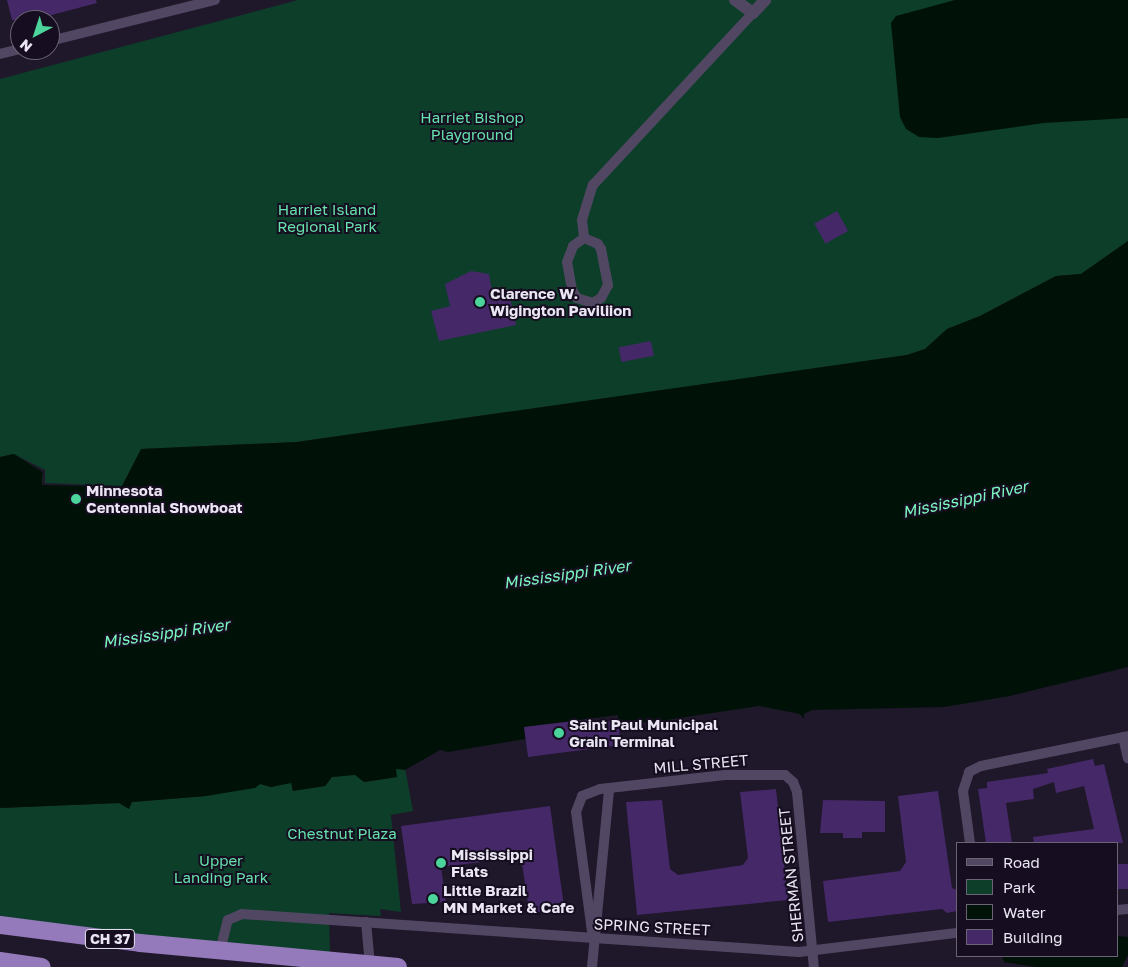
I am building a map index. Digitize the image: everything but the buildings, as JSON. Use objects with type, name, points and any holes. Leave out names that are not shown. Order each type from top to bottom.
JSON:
[{"type":"highway","name":"CH 37","points":[[0,926],[220,951],[370,966],[398,967]]},
{"type":"highway","points":[[0,960],[42,967]]},
{"type":"street","points":[[60,39],[215,0]]},
{"type":"street","points":[[735,0],[753,14]]},
{"type":"street","points":[[584,238],[582,220],[594,185],[765,0]]},
{"type":"street","points":[[584,238],[598,244],[601,249],[608,285],[601,298],[593,303],[577,298],[567,262],[573,246],[584,238]]},
{"type":"street","points":[[970,842],[963,789],[969,772],[981,766],[1126,736],[1128,758]]},
{"type":"street","name":"MILL STREET","points":[[593,939],[576,812],[582,796],[588,792],[725,775],[785,775],[793,782]]},
{"type":"street","name":"SHERMAN STREET","points":[[793,782],[798,792],[814,967]]},
{"type":"street","points":[[592,967],[593,939],[609,789]]},
{"type":"street","name":"SPRING STREET","points":[[220,951],[224,926],[235,915],[814,952],[956,933]]},
{"type":"street","points":[[366,922],[370,966]]},
{"type":"green space","name":"Harriet Island Regional Park","points":[[298,0],[1128,0],[1128,241],[1081,274],[1056,276],[980,316],[947,329],[925,349],[907,355],[297,442],[142,449],[122,486],[42,485],[14,454],[0,457],[0,79]]},
{"type":"green space","name":"Upper Landing Park","points":[[405,768],[413,811],[391,815],[401,912],[380,909],[381,916],[329,913],[330,953],[237,946],[0,917],[0,808],[119,803],[126,807],[132,802],[206,796],[260,784],[271,787],[292,782],[292,790],[325,786],[332,777],[355,774],[365,782],[396,777],[395,769]]},
{"type":"water","points":[[955,0],[1128,0],[1128,118],[1044,123],[938,138],[919,137],[906,129],[900,117],[891,23],[896,16]]},
{"type":"water","name":"Mississippi River","points":[[1128,241],[1128,667],[1010,696],[944,707],[812,710],[804,714],[804,719],[800,714],[759,706],[659,721],[618,724],[618,715],[524,727],[525,739],[448,752],[440,750],[405,770],[396,769],[397,777],[364,782],[355,775],[332,777],[325,786],[293,791],[291,783],[271,787],[260,784],[255,788],[206,796],[132,802],[129,809],[119,803],[0,808],[0,457],[14,454],[43,472],[42,485],[122,486],[141,449],[297,442],[907,355],[925,349],[947,329],[980,316],[1056,276],[1081,274]]},
{"type":"water","points":[[1118,936],[1128,937],[1128,955],[1122,967],[1036,967],[1004,962],[1002,957],[1118,957]]},
{"type":"pier","points":[[14,454],[45,470],[45,483],[122,486],[42,485],[43,472]]},
{"type":"place","name":"Clarence W. Wigington Paviliion","points":[[480,302]]},
{"type":"place","name":"Minnesota Centennial Showboat","points":[[76,499]]},
{"type":"place","name":"Saint Paul Municipal Grain Terminal","points":[[559,733]]},
{"type":"place","name":"Mississippi Flats","points":[[441,863]]},
{"type":"place","name":"Little Brazil MN Market & Cafe","points":[[433,899]]},
{"type":"park label","name":"Harriet Bishop Playground","points":[[472,126]]},
{"type":"park label","name":"Chestnut Plaza","points":[[342,834]]}]
